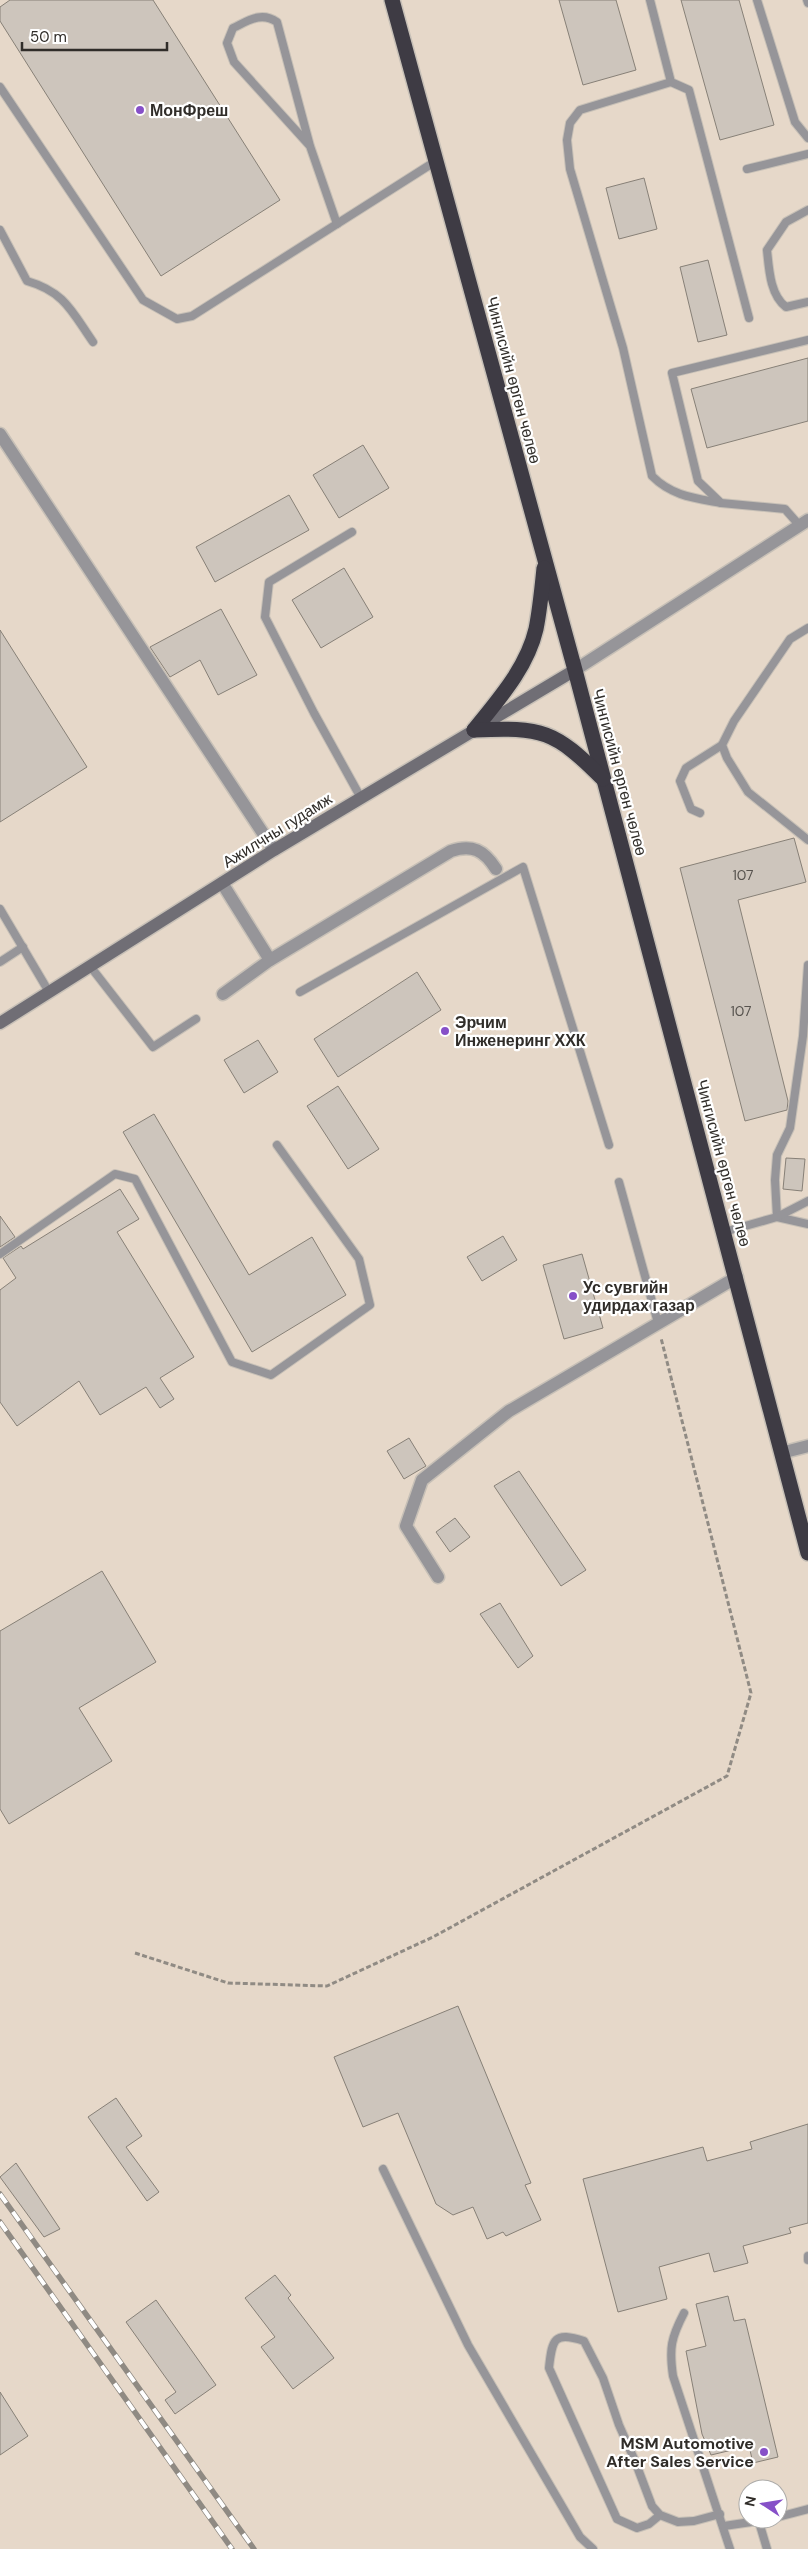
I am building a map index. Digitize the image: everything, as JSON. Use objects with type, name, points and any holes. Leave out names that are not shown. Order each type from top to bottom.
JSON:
[{"type":"highway","name":"Чингисийн өргөн чөлөө","points":[[392,0],[575,670],[737,1277],[808,1553]]},
{"type":"highway","points":[[474,730],[509,686],[526,656],[536,630],[545,562]]},
{"type":"highway","points":[[474,730],[518,728],[536,731],[558,739],[574,749],[604,779]]},
{"type":"main road","name":"Ажилчны гудамж","points":[[0,1023],[274,850],[575,670]]},
{"type":"street","points":[[0,434],[274,850]]},
{"type":"street","points":[[575,670],[804,523]]},
{"type":"street","points":[[223,994],[270,960],[451,851],[464,846],[474,847],[485,854],[496,868]]},
{"type":"street","points":[[222,883],[270,960]]},
{"type":"street","points":[[438,1577],[406,1526],[422,1480],[509,1411],[737,1277]]},
{"type":"street","points":[[781,1453],[808,1446]]},
{"type":"lane","points":[[650,0],[672,82]]},
{"type":"lane","points":[[757,0],[794,122],[808,138]]},
{"type":"lane","points":[[310,146],[234,62],[227,43],[233,28],[261,16],[270,17],[277,22],[310,146],[337,224]]},
{"type":"lane","points":[[749,318],[689,90],[672,82],[580,110],[570,123],[567,140],[570,169],[623,348],[652,476],[664,488],[686,496],[721,503],[785,509],[804,523]]},
{"type":"lane","points":[[0,86],[143,300],[177,319],[192,316],[436,161]]},
{"type":"lane","points":[[747,169],[808,154]]},
{"type":"lane","points":[[808,210],[786,222],[767,250],[770,277],[780,303],[786,307],[808,302]]},
{"type":"lane","points":[[0,230],[27,281],[46,286],[61,297],[93,342]]},
{"type":"lane","points":[[721,503],[698,481],[672,374],[808,340]]},
{"type":"lane","points":[[352,532],[269,582],[265,617],[314,713],[361,798]]},
{"type":"lane","points":[[700,813],[691,809],[680,780],[686,768],[722,744],[734,721],[790,639],[808,628]]},
{"type":"lane","points":[[722,744],[727,758],[748,792],[808,840]]},
{"type":"lane","points":[[300,992],[523,867],[609,1145]]},
{"type":"lane","points":[[0,909],[49,992]]},
{"type":"lane","points":[[0,962],[23,947]]},
{"type":"lane","points":[[90,966],[153,1047],[196,1019]]},
{"type":"lane","points":[[778,1217],[775,1180],[777,1155],[790,1128],[803,1036],[808,966]]},
{"type":"lane","points":[[0,1254],[115,1174],[135,1179],[232,1362],[271,1376],[370,1305],[360,1259],[277,1145]]},
{"type":"lane","points":[[619,1182],[658,1323]]},
{"type":"lane","points":[[724,1232],[778,1217],[808,1201]]},
{"type":"lane","points":[[778,1217],[808,1224]]},
{"type":"lane","points":[[383,2169],[468,2345],[580,2537],[593,2549]]},
{"type":"lane","points":[[684,2313],[673,2334],[669,2352],[673,2376],[724,2526],[729,2549]]},
{"type":"lane","points":[[660,2515],[649,2524],[637,2528],[617,2519],[549,2368],[551,2347],[555,2339],[562,2336],[584,2341],[603,2378],[619,2425],[652,2506],[660,2515],[678,2522],[694,2521],[720,2514]]},
{"type":"lane","points":[[788,2514],[808,2509]]},
{"type":"lane","points":[[724,2526],[738,2524]]},
{"type":"lane","points":[[761,2529],[767,2549]]},
{"type":"path","points":[[135,1953],[228,1984],[327,1986],[433,1936],[727,1776],[751,1693],[658,1323]]},
{"type":"shaded area","points":[[0,0],[808,0],[808,2549],[0,2549]]},
{"type":"building","name":"МонФреш","points":[[10,0],[153,0],[280,200],[161,276],[0,21],[0,7]]},
{"type":"building","points":[[559,0],[616,0],[636,70],[583,85]]},
{"type":"building","points":[[681,0],[739,0],[774,125],[720,140]]},
{"type":"building","points":[[644,178],[657,229],[619,239],[606,188]]},
{"type":"building","points":[[708,260],[727,335],[698,342],[680,267]]},
{"type":"building","points":[[808,358],[808,421],[707,448],[691,389]]},
{"type":"building","points":[[363,445],[389,488],[339,518],[313,475]]},
{"type":"building","points":[[289,495],[309,530],[215,582],[196,547]]},
{"type":"building","points":[[344,568],[373,617],[321,648],[292,600]]},
{"type":"building","points":[[221,609],[257,675],[218,695],[200,660],[170,677],[150,647]]},
{"type":"building","points":[[0,630],[87,767],[0,822]]},
{"type":"building","points":[[794,838],[806,882],[738,900],[788,1101],[787,1110],[745,1121],[680,868]]},
{"type":"building","points":[[417,972],[441,1010],[338,1077],[314,1039]]},
{"type":"building","points":[[258,1040],[278,1072],[244,1093],[224,1060]]},
{"type":"building","points":[[338,1086],[379,1149],[348,1169],[307,1106]]},
{"type":"building","points":[[154,1114],[249,1275],[312,1237],[346,1295],[252,1352],[123,1132]]},
{"type":"building","points":[[786,1158],[805,1159],[802,1191],[783,1189]]},
{"type":"building","points":[[120,1189],[139,1219],[117,1232],[194,1357],[160,1378],[174,1399],[160,1408],[146,1387],[100,1415],[79,1381],[17,1426],[0,1402],[0,1290],[16,1278],[3,1258],[21,1246],[23,1249]]},
{"type":"building","points":[[0,1216],[15,1237],[0,1247]]},
{"type":"building","points":[[503,1236],[517,1260],[482,1281],[467,1257]]},
{"type":"building","name":"Ус сувгийн удирдах газар","points":[[582,1254],[603,1328],[564,1339],[543,1265]]},
{"type":"building","points":[[409,1438],[426,1466],[404,1479],[387,1451]]},
{"type":"building","points":[[519,1471],[586,1570],[561,1586],[494,1486]]},
{"type":"building","points":[[455,1518],[470,1537],[450,1552],[436,1532]]},
{"type":"building","points":[[102,1571],[156,1662],[79,1708],[112,1761],[9,1824],[0,1809],[0,1631]]},
{"type":"building","points":[[500,1603],[533,1656],[518,1668],[480,1614]]},
{"type":"building","points":[[458,2006],[531,2183],[525,2185],[541,2220],[506,2236],[503,2232],[487,2239],[473,2207],[453,2215],[436,2204],[398,2113],[363,2127],[334,2057]]},
{"type":"building","points":[[116,2098],[142,2136],[126,2147],[159,2192],[147,2201],[88,2117]]},
{"type":"building","points":[[808,2124],[808,2223],[789,2228],[791,2233],[743,2246],[748,2263],[714,2272],[709,2253],[659,2267],[667,2299],[618,2312],[583,2179],[703,2147],[707,2161],[752,2149],[750,2142]]},
{"type":"building","points":[[16,2163],[60,2229],[44,2237],[0,2177]]},
{"type":"building","points":[[275,2275],[291,2295],[288,2298],[334,2358],[293,2389],[261,2347],[275,2337],[245,2298]]},
{"type":"building","points":[[728,2296],[734,2321],[745,2319],[778,2457],[753,2463],[749,2446],[711,2455],[702,2434],[686,2351],[706,2346],[696,2304]]},
{"type":"building","points":[[156,2300],[216,2385],[175,2414],[165,2400],[176,2392],[126,2322]]},
{"type":"building","points":[[0,2392],[28,2436],[0,2455]]},
{"type":"railway","points":[[0,2194],[254,2549]]},
{"type":"railway","points":[[0,2222],[232,2549]]},
{"type":"place","name":"МонФреш","points":[[140,110]]},
{"type":"place","name":"Эрчим Инженеринг ХХК","points":[[445,1031]]},
{"type":"place","name":"Ус сувгийн удирдах газар","points":[[573,1296]]},
{"type":"place","name":"MSM Automotive After Sales Service","points":[[764,2452]]}]
